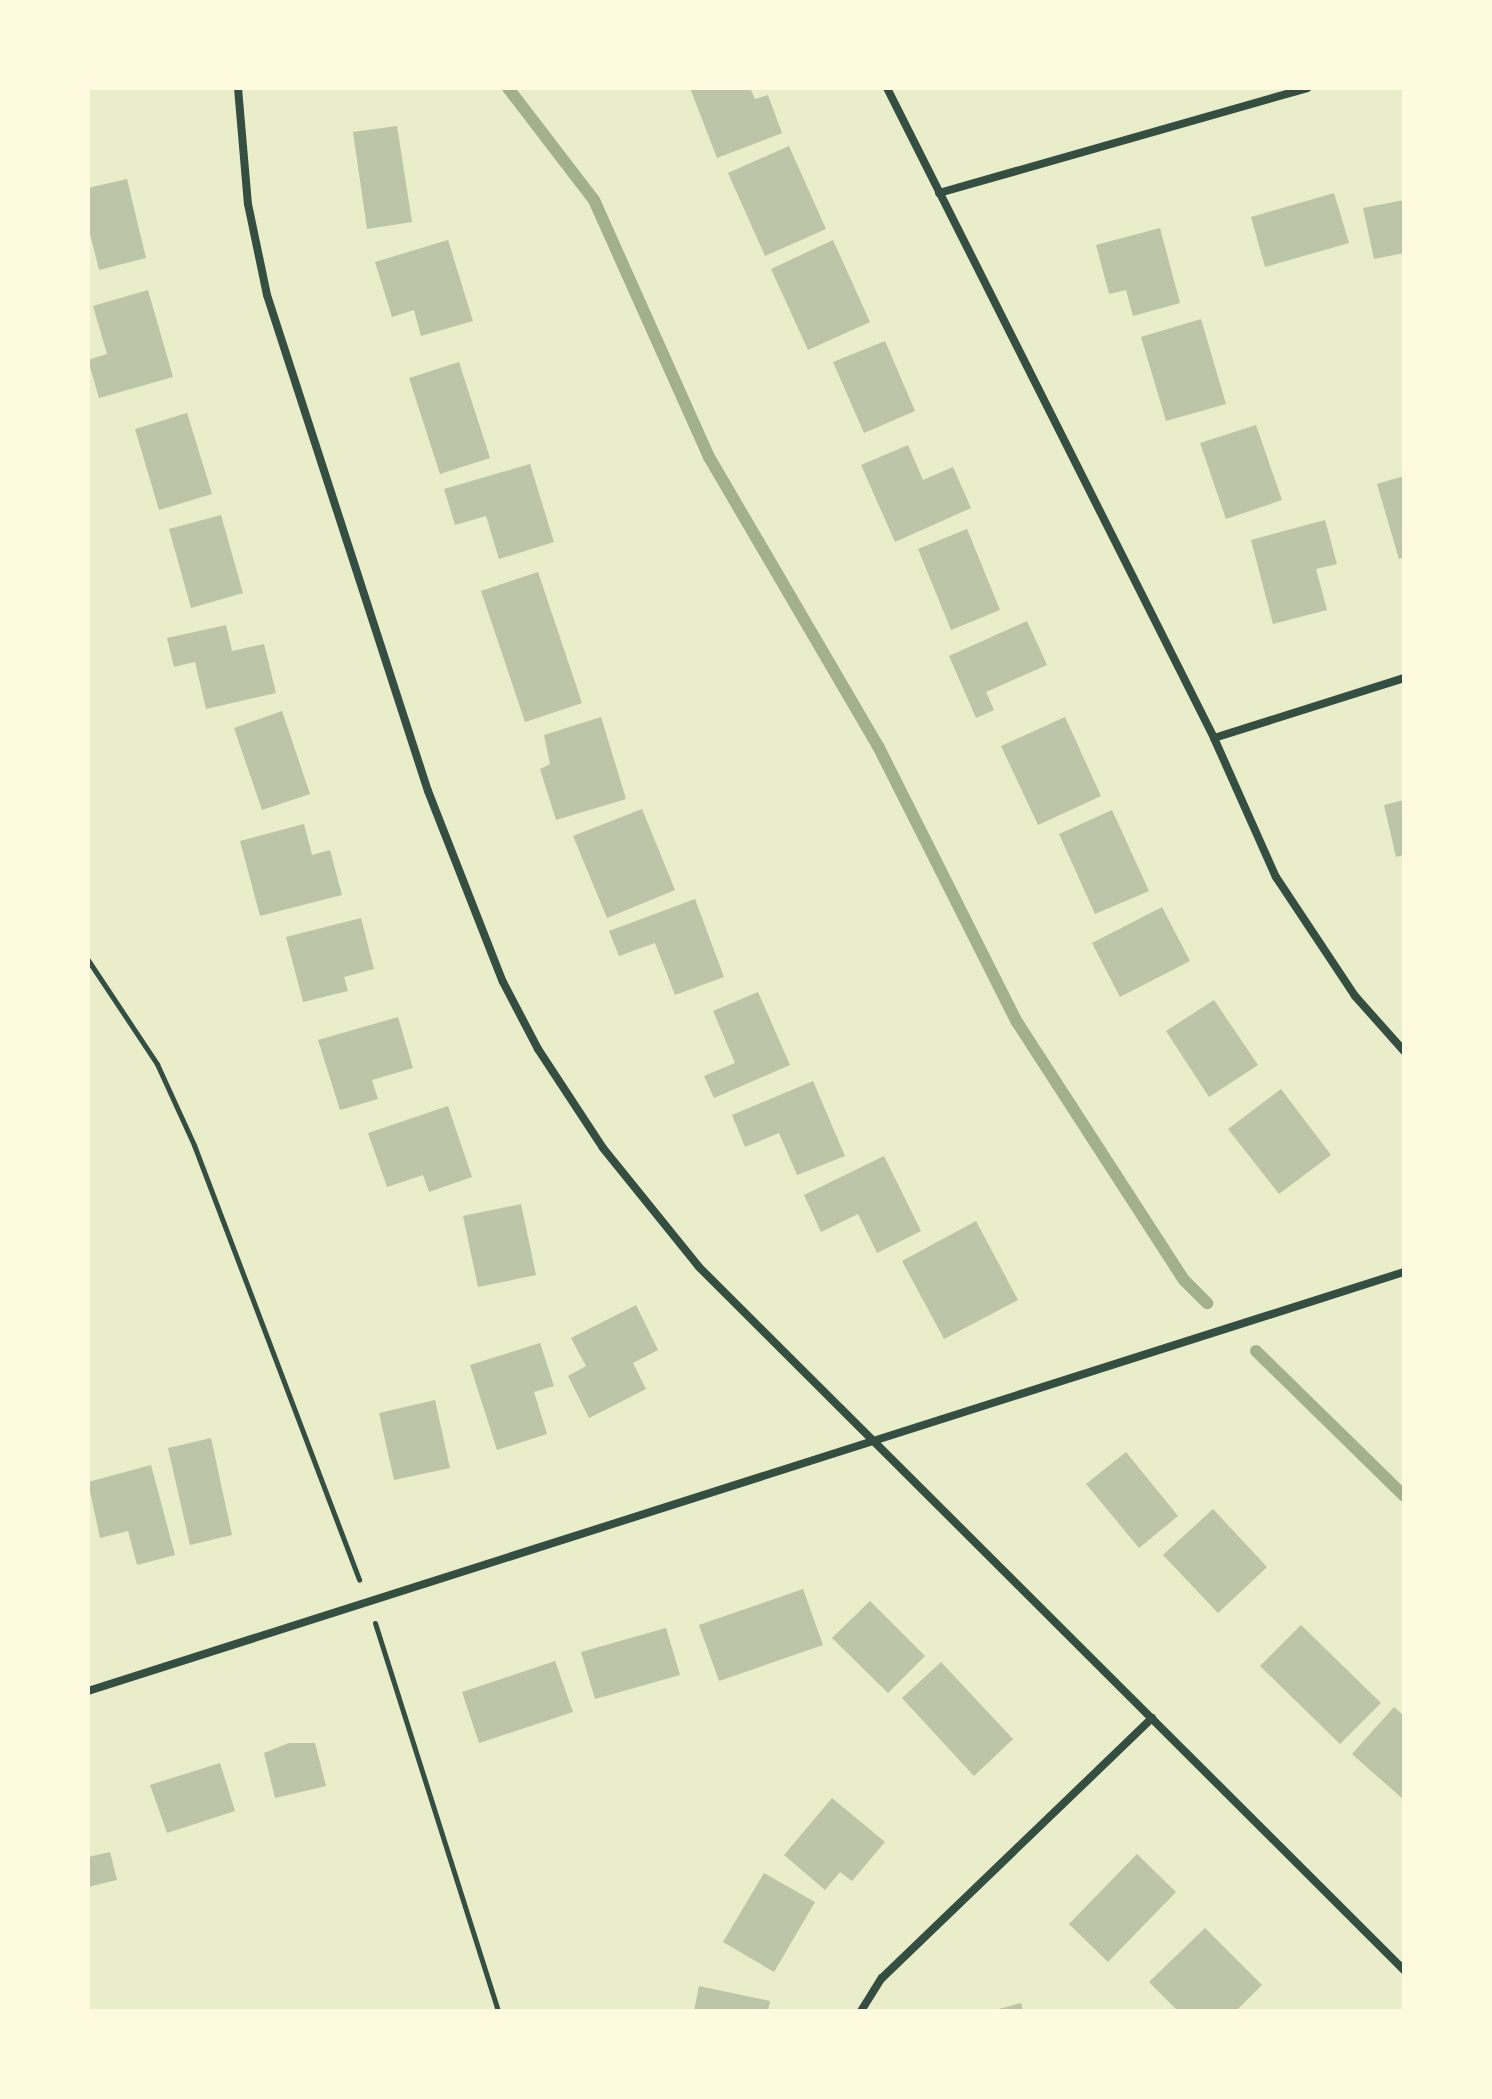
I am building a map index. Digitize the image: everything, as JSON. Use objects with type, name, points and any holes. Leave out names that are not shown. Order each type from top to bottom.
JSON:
[{"type":"street","points":[[238,88],[248,204],[267,295],[428,791],[503,982],[538,1049],[648,1208],[699,1267],[1404,1970]]},
{"type":"street","points":[[887,88],[1214,738],[1276,877],[1355,996],[1404,1051]]},
{"type":"street","points":[[939,193],[1307,88]]},
{"type":"street","points":[[1214,738],[1404,678]]},
{"type":"street","points":[[88,1691],[1404,1272]]},
{"type":"street","points":[[861,2011],[882,1978],[1152,1718]]},
{"type":"path","points":[[88,960],[157,1064],[194,1145],[368,1603],[498,2011]]},
{"type":"building","points":[[690,88],[750,88],[755,99],[768,95],[782,133],[717,158]]},
{"type":"building","points":[[397,126],[412,222],[367,229],[353,132]]},
{"type":"building","points":[[789,146],[826,229],[765,256],[728,173]]},
{"type":"building","points":[[127,179],[146,258],[99,270],[88,226],[88,188]]},
{"type":"building","points":[[1334,193],[1349,243],[1265,267],[1251,217]]},
{"type":"building","points":[[1404,200],[1404,253],[1374,259],[1363,208]]},
{"type":"building","points":[[1160,228],[1180,303],[1133,316],[1126,290],[1109,294],[1096,245]]},
{"type":"building","points":[[448,240],[473,321],[421,336],[414,310],[392,317],[375,262]]},
{"type":"building","points":[[833,240],[870,322],[808,350],[771,269]]},
{"type":"building","points":[[148,290],[173,377],[99,398],[88,360],[107,354],[93,306]]},
{"type":"building","points":[[1201,319],[1226,404],[1166,421],[1141,337]]},
{"type":"building","points":[[885,341],[915,411],[864,433],[833,362]]},
{"type":"building","points":[[459,362],[490,458],[440,474],[409,378]]},
{"type":"building","points":[[187,413],[212,494],[159,510],[135,429]]},
{"type":"building","points":[[1256,425],[1282,500],[1226,519],[1200,443]]},
{"type":"building","points":[[908,445],[923,480],[953,467],[971,508],[895,542],[861,465]]},
{"type":"building","points":[[530,464],[554,542],[499,559],[486,516],[455,525],[444,489]]},
{"type":"building","points":[[1404,476],[1404,557],[1399,559],[1377,484]]},
{"type":"building","points":[[221,515],[243,593],[191,608],[169,529]]},
{"type":"building","points":[[1325,520],[1337,564],[1316,569],[1327,610],[1273,624],[1251,540]]},
{"type":"building","points":[[967,529],[1000,610],[951,630],[918,549]]},
{"type":"building","points":[[538,572],[582,703],[525,722],[481,591]]},
{"type":"building","points":[[1027,621],[1047,665],[986,692],[994,710],[976,718],[949,656]]},
{"type":"building","points":[[226,625],[232,651],[264,644],[276,693],[206,709],[195,662],[174,667],[167,638]]},
{"type":"building","points":[[282,711],[310,794],[262,810],[234,728]]},
{"type":"building","points":[[601,717],[626,799],[556,820],[540,769],[550,764],[544,735]]},
{"type":"building","points":[[1065,717],[1101,796],[1038,825],[1001,746]]},
{"type":"building","points":[[1404,800],[1404,855],[1396,857],[1384,805]]},
{"type":"building","points":[[642,809],[675,890],[607,918],[573,836]]},
{"type":"building","points":[[1112,810],[1149,891],[1095,914],[1059,834]]},
{"type":"building","points":[[304,824],[312,855],[330,850],[342,895],[260,916],[240,841]]},
{"type":"building","points":[[695,899],[724,977],[675,995],[655,943],[619,956],[609,931]]},
{"type":"building","points":[[1162,907],[1190,961],[1120,997],[1092,943]]},
{"type":"building","points":[[361,918],[374,969],[344,977],[348,991],[303,1002],[286,937]]},
{"type":"building","points":[[758,992],[790,1065],[714,1098],[704,1076],[735,1063],[713,1011]]},
{"type":"building","points":[[1214,1000],[1258,1065],[1209,1097],[1166,1031]]},
{"type":"building","points":[[398,1017],[413,1068],[372,1080],[378,1099],[340,1110],[318,1040]]},
{"type":"building","points":[[813,1081],[845,1156],[797,1175],[779,1133],[745,1147],[732,1115]]},
{"type":"building","points":[[1281,1089],[1331,1155],[1279,1194],[1228,1129]]},
{"type":"building","points":[[448,1106],[472,1177],[429,1192],[423,1175],[387,1187],[368,1133]]},
{"type":"building","points":[[884,1156],[921,1231],[877,1253],[858,1214],[821,1232],[804,1195]]},
{"type":"building","points":[[521,1204],[536,1275],[478,1287],[463,1216]]},
{"type":"building","points":[[976,1221],[1018,1300],[944,1339],[902,1261]]},
{"type":"building","points":[[636,1305],[658,1350],[633,1363],[646,1389],[589,1418],[568,1376],[586,1366],[571,1338]]},
{"type":"building","points":[[540,1343],[554,1386],[534,1392],[547,1434],[497,1450],[470,1365]]},
{"type":"building","points":[[435,1400],[450,1468],[394,1480],[379,1413]]},
{"type":"building","points":[[211,1438],[232,1535],[190,1545],[168,1448]]},
{"type":"building","points":[[1126,1452],[1178,1516],[1139,1548],[1086,1484]]},
{"type":"building","points":[[151,1465],[175,1555],[137,1565],[128,1531],[100,1538],[88,1482]]},
{"type":"building","points":[[1213,1509],[1267,1567],[1218,1613],[1163,1555]]},
{"type":"building","points":[[803,1589],[823,1645],[719,1681],[699,1625]]},
{"type":"building","points":[[870,1601],[925,1656],[888,1693],[832,1638]]},
{"type":"building","points":[[1301,1625],[1381,1703],[1340,1744],[1260,1666]]},
{"type":"building","points":[[666,1628],[680,1675],[595,1699],[581,1652]]},
{"type":"building","points":[[555,1661],[573,1712],[479,1743],[462,1692]]},
{"type":"building","points":[[941,1662],[1013,1739],[974,1776],[902,1698]]},
{"type":"building","points":[[1394,1707],[1404,1716],[1404,1800],[1352,1754]]},
{"type":"building","points":[[289,1743],[315,1743],[326,1786],[275,1798],[264,1753]]},
{"type":"building","points":[[220,1763],[235,1811],[167,1833],[150,1785]]},
{"type":"building","points":[[832,1798],[885,1842],[852,1881],[840,1872],[825,1890],[784,1855]]},
{"type":"building","points":[[110,1852],[117,1880],[88,1887],[88,1857]]},
{"type":"building","points":[[1137,1854],[1176,1892],[1108,1962],[1069,1924]]},
{"type":"building","points":[[764,1873],[815,1902],[774,1972],[723,1942]]},
{"type":"building","points":[[1205,1928],[1262,1985],[1236,2011],[1178,2011],[1149,1982]]},
{"type":"building","points":[[699,1986],[770,2001],[768,2011],[694,2011]]},
{"type":"building","points":[[1021,2003],[1023,2011],[995,2011],[995,2010]]},
{"type":"waterway","points":[[508,88],[594,200],[709,457],[878,746],[1017,1022],[1184,1280],[1207,1303]]},
{"type":"waterway","points":[[1256,1351],[1404,1496]]}]
